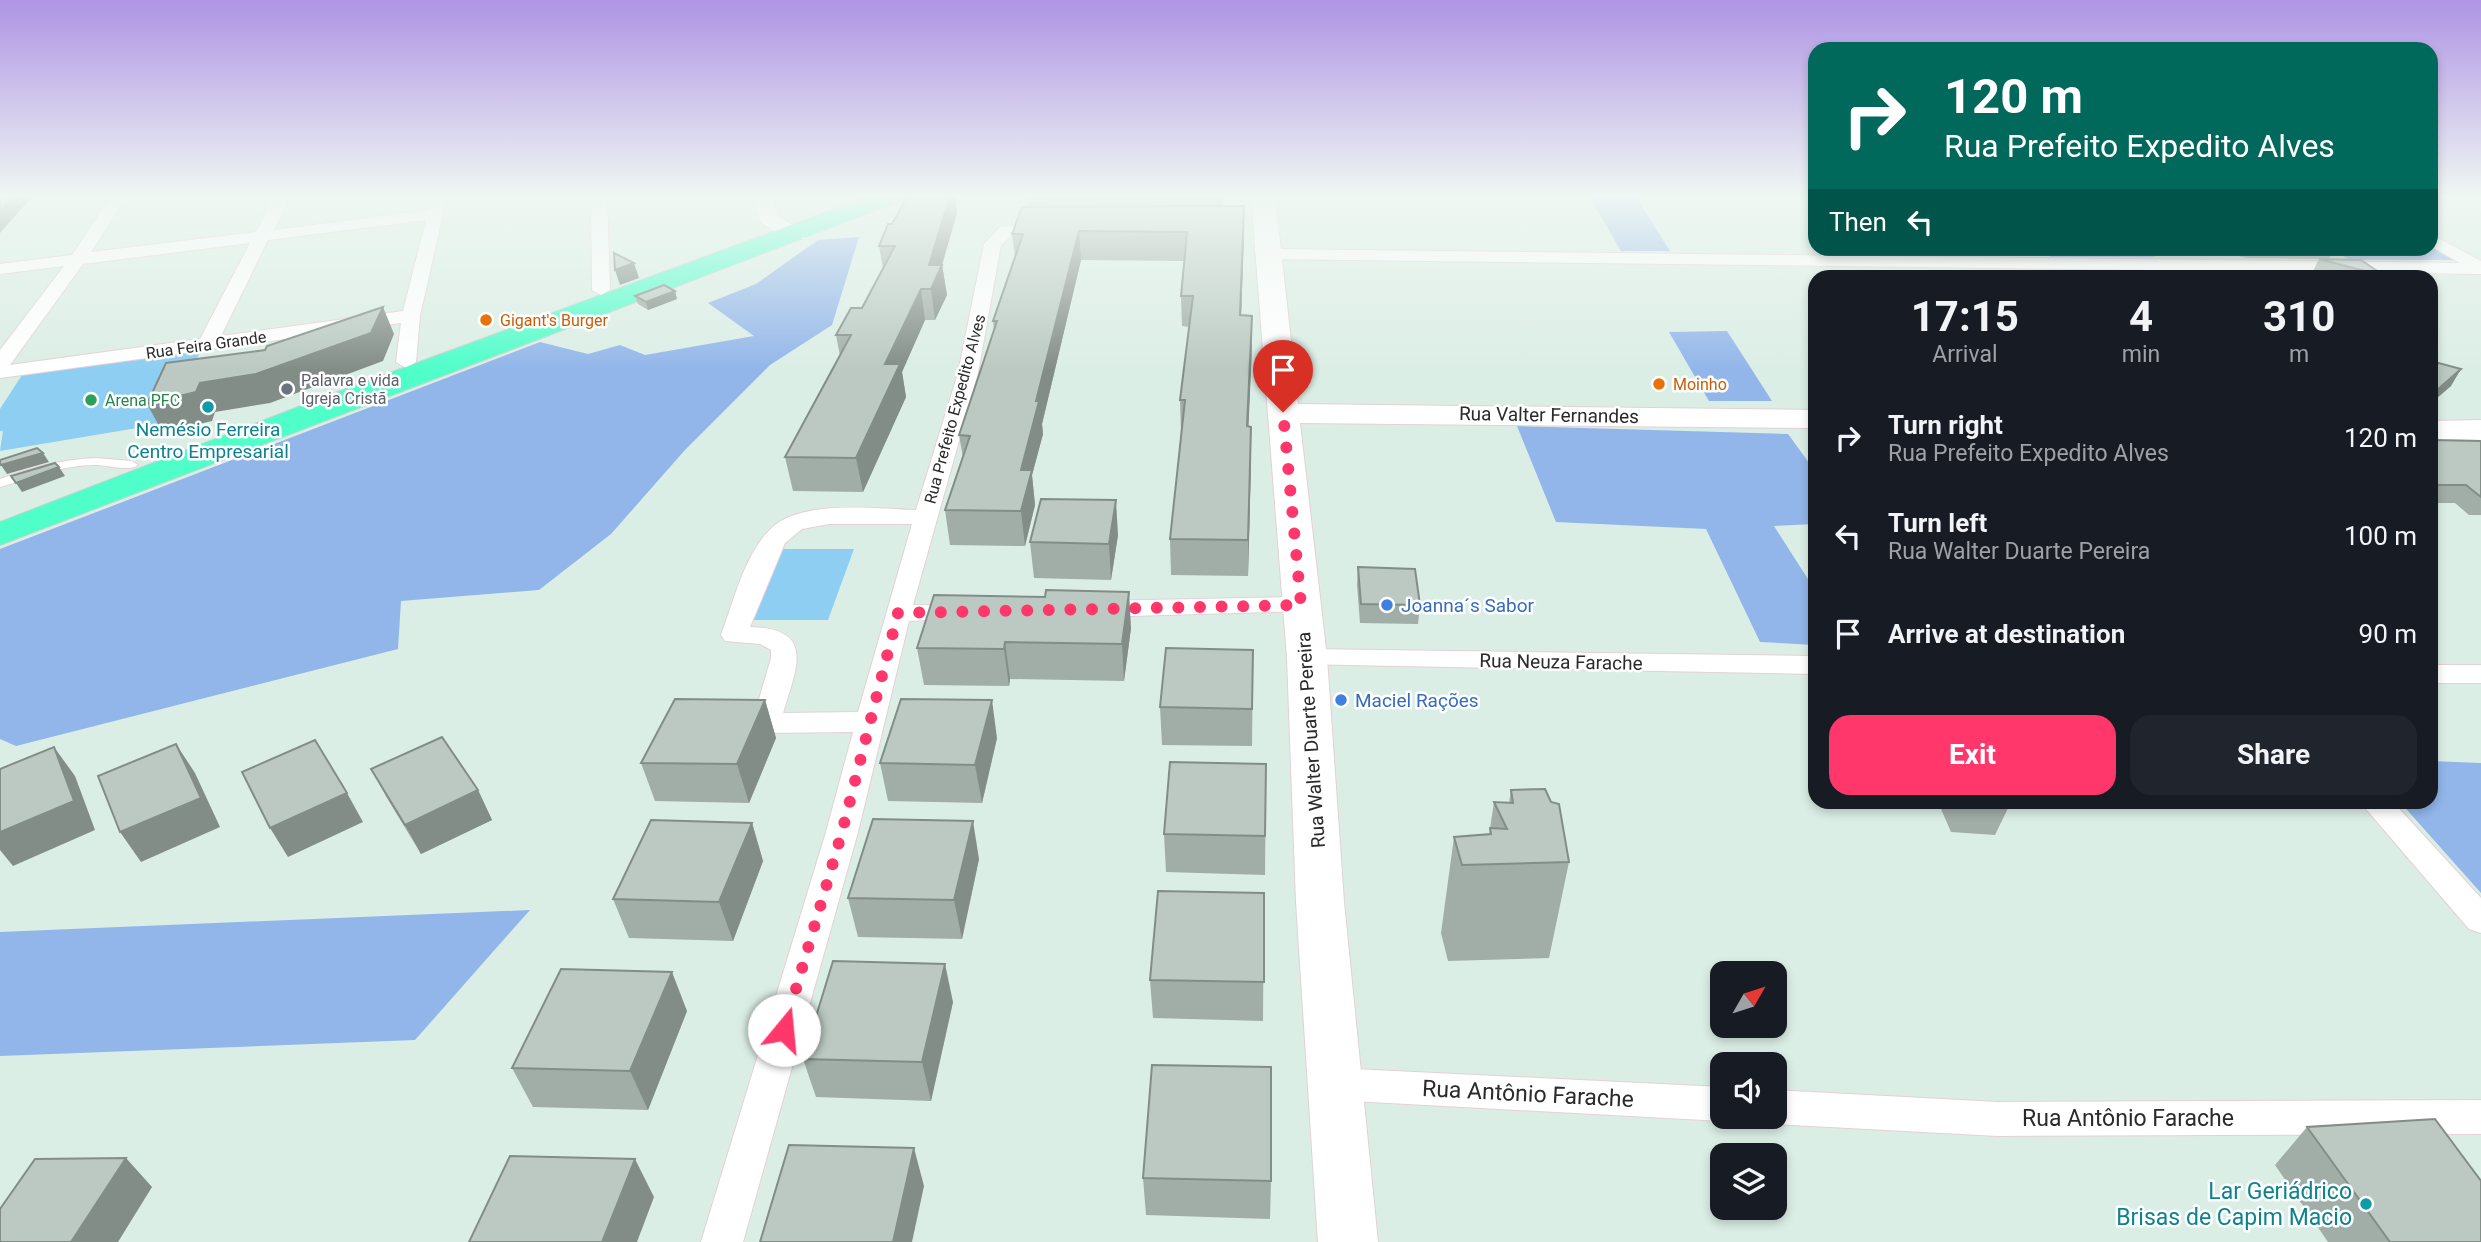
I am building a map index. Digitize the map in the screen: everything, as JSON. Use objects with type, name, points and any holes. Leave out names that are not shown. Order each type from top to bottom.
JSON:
[{"type":"main road","points":[[0,534],[330,406],[677,254]]},
{"type":"main road","points":[[0,516],[601,290],[680,254]]},
{"type":"main road","name":"Rua Walter Duarte Pereira","points":[[1265,254],[1307,658],[1334,1084],[1348,1242]]},
{"type":"main road","points":[[330,406],[372,385],[375,381],[369,377]]},
{"type":"main road","name":"Rua Valter Fernandes","points":[[1283,412],[1808,419]]},
{"type":"main road","points":[[2438,430],[2481,430]]},
{"type":"street","points":[[0,364],[81,254]]},
{"type":"street","points":[[0,269],[119,254]]},
{"type":"street","points":[[207,345],[254,254]]},
{"type":"street","points":[[406,362],[411,316],[426,254]]},
{"type":"street","points":[[600,254],[601,290]]},
{"type":"street","name":"Rua Prefeito Expedito Alves","points":[[722,1242],[842,832],[898,613],[968,373],[991,254]]},
{"type":"street","points":[[2457,254],[2481,268]]},
{"type":"street","points":[[1870,256],[1884,270]]},
{"type":"street","points":[[1900,256],[2175,265],[2481,268]]},
{"type":"street","points":[[2175,265],[2182,270]]},
{"type":"street","name":"Rua Feira Grande","points":[[0,372],[411,316]]},
{"type":"street","points":[[0,330],[27,326]]},
{"type":"street","name":"Rua Prefeito Expedito Alves","points":[[766,723],[785,658],[785,646],[765,636],[734,635],[762,566],[782,530],[802,521],[825,517],[926,517]]},
{"type":"street","points":[[1065,610],[1301,605]]},
{"type":"street","points":[[898,613],[981,612]]},
{"type":"street","name":"Rua Neuza Farache","points":[[1307,658],[1808,665]]},
{"type":"street","points":[[2438,674],[2481,674]]},
{"type":"street","points":[[728,723],[870,722]]},
{"type":"street","points":[[2381,809],[2481,920]]},
{"type":"street","name":"Rua Antônio Farache","points":[[1334,1084],[1710,1103]]},
{"type":"street","name":"Rua Antônio Farache","points":[[1787,1108],[1998,1119],[2481,1117]]},
{"type":"lane","points":[[0,483],[60,462],[80,460],[132,465]]},
{"type":"shaded area","points":[[798,254],[854,254],[832,325],[770,365],[685,450],[611,534],[539,590],[401,601],[398,649],[16,746],[0,739],[0,549],[540,342],[588,354],[620,345],[645,355],[754,336],[708,303],[756,284]]},
{"type":"shaded area","points":[[2445,254],[2455,260],[2350,260],[2343,256]]},
{"type":"shaded area","points":[[2050,256],[2156,257],[2051,257]]},
{"type":"shaded area","points":[[1727,331],[1772,401],[1709,401],[1669,332]]},
{"type":"shaded area","name":"Arena PFC","points":[[201,350],[167,423],[0,451],[3,431],[0,431],[0,409],[22,375]]},
{"type":"shaded area","points":[[1517,426],[1788,434],[1808,461],[1808,524],[1774,526],[1808,579],[1808,645],[1760,642],[1706,529],[1556,522]]},
{"type":"shaded area","points":[[780,549],[854,549],[828,620],[749,620]]},
{"type":"shaded area","points":[[2438,761],[2481,763],[2481,893],[2406,809],[2438,809]]},
{"type":"shaded area","points":[[530,910],[415,1040],[0,1056],[0,932]]},
{"type":"building","points":[[614,254],[634,263],[615,270]]},
{"type":"building","points":[[891,254],[932,254],[929,265],[942,265],[931,289],[921,289],[885,364],[900,364],[856,458],[785,457],[851,335],[836,335],[851,308],[862,308]]},
{"type":"building","points":[[1016,254],[1073,254],[1021,470],[1032,470],[1021,511],[945,510],[970,436],[959,435],[997,321],[993,321]]},
{"type":"building","points":[[1185,254],[1242,254],[1240,315],[1252,316],[1247,426],[1251,427],[1248,540],[1170,539],[1185,400],[1180,400],[1193,296],[1181,296]]},
{"type":"building","points":[[2319,259],[2361,260],[2376,270],[2361,270]]},
{"type":"building","points":[[664,285],[675,291],[646,302],[635,296]]},
{"type":"building","points":[[383,307],[371,333],[256,374],[200,383],[196,392],[147,404],[166,363],[265,350],[267,346]]},
{"type":"building","points":[[2438,363],[2461,369],[2438,389]]},
{"type":"building","points":[[2438,440],[2481,441],[2481,497],[2466,485],[2438,485]]},
{"type":"building","points":[[37,448],[43,453],[1,465],[0,463],[0,460]]},
{"type":"building","points":[[55,463],[59,467],[16,483],[11,476]]},
{"type":"building","points":[[1041,499],[1116,500],[1109,544],[1030,542]]},
{"type":"building","points":[[1358,567],[1415,569],[1420,605],[1361,604]]},
{"type":"building","points":[[1046,590],[1129,592],[1122,644],[1005,642],[1004,649],[917,648],[934,595],[1045,597]]},
{"type":"building","points":[[1166,648],[1253,650],[1252,709],[1160,707]]},
{"type":"building","points":[[675,699],[765,700],[737,764],[641,763]]},
{"type":"building","points":[[901,699],[992,700],[975,765],[880,763]]},
{"type":"building","points":[[442,737],[478,790],[405,825],[371,769]]},
{"type":"building","points":[[315,740],[347,793],[270,828],[242,772]]},
{"type":"building","points":[[176,744],[201,798],[120,832],[98,776]]},
{"type":"building","points":[[54,747],[74,801],[0,832],[0,769]]},
{"type":"building","points":[[1170,762],[1266,764],[1265,836],[1164,834]]},
{"type":"building","points":[[1545,789],[1551,802],[1559,804],[1569,862],[1462,865],[1454,837],[1491,834],[1490,828],[1507,829],[1494,802],[1513,803],[1511,790]]},
{"type":"building","points":[[873,819],[973,821],[954,900],[848,898]]},
{"type":"building","points":[[651,820],[752,823],[719,902],[613,899]]},
{"type":"building","points":[[1158,891],[1264,893],[1264,982],[1150,980]]},
{"type":"building","points":[[833,961],[945,964],[922,1062],[803,1059]]},
{"type":"building","points":[[561,969],[672,972],[630,1071],[512,1068]]},
{"type":"building","points":[[1152,1065],[1271,1067],[1271,1181],[1143,1178]]},
{"type":"building","points":[[2435,1119],[2481,1181],[2481,1242],[2390,1242],[2307,1127]]},
{"type":"building","points":[[789,1145],[914,1148],[893,1242],[760,1242]]},
{"type":"building","points":[[510,1156],[635,1159],[602,1242],[469,1242]]},
{"type":"building","points":[[126,1158],[71,1242],[0,1242],[0,1209],[35,1159]]},
{"type":"place","name":"Gigant's Burger","points":[[486,320]]},
{"type":"place","name":"Moinho","points":[[1659,384]]},
{"type":"place","name":"Palavra e vida Igreja Cristã","points":[[287,389]]},
{"type":"place","name":"Arena PFC","points":[[91,400]]},
{"type":"place","name":"Nemésio Ferreira Centro Empresarial","points":[[208,407]]},
{"type":"place","name":"Joanna´s Sabor","points":[[1387,605]]},
{"type":"place","name":"Maciel Rações","points":[[1341,700]]},
{"type":"place","name":"Lar Geriádrico Brisas de Capim Macio","points":[[2366,1204]]},
{"type":"route","points":[[784,1030],[842,832],[898,613],[1301,605],[1283,412]]}]
